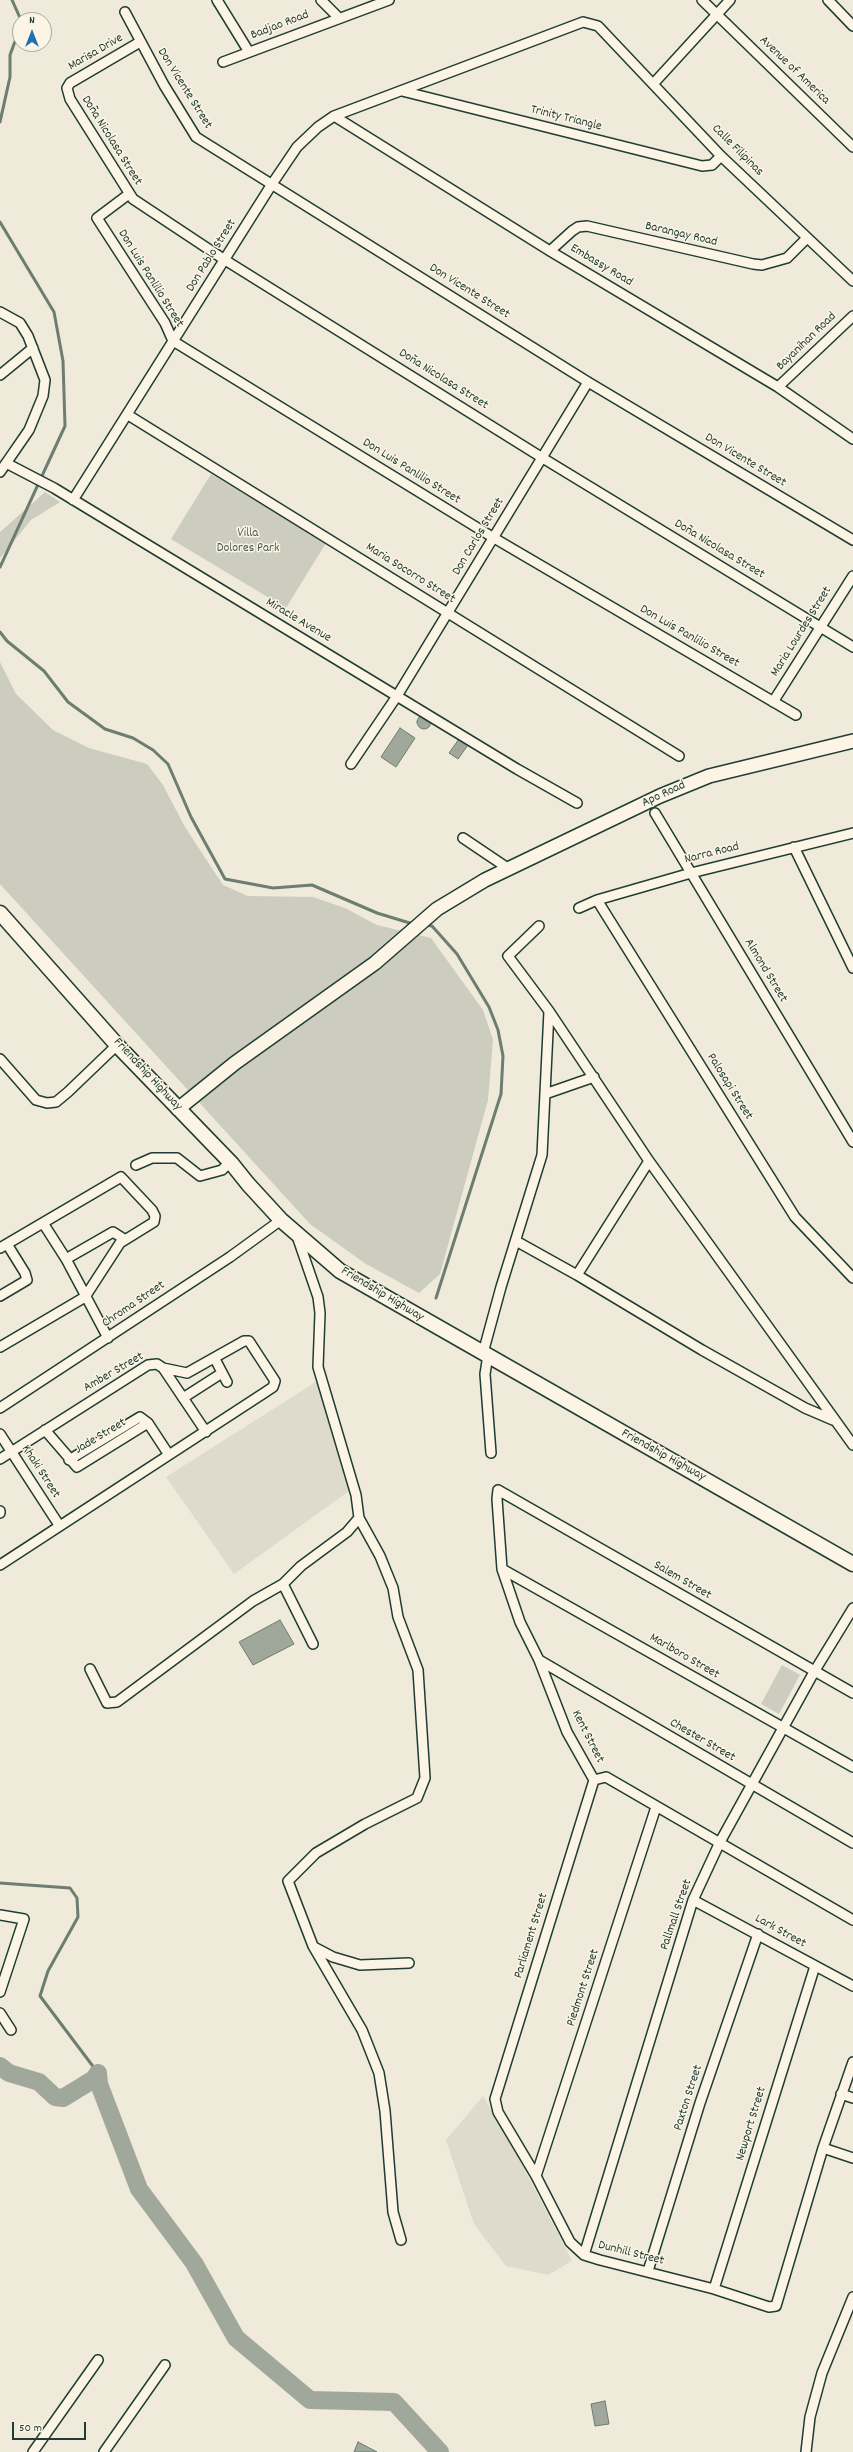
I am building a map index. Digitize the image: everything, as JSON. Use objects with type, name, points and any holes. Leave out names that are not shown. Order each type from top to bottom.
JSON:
[{"type":"main road","name":"Friendship Highway","points":[[0,913],[117,1045],[230,1162],[281,1220],[297,1236],[340,1271],[405,1310],[486,1354],[853,1564]]},
{"type":"street","points":[[217,0],[249,52]]},
{"type":"street","points":[[321,0],[339,18]]},
{"type":"street","name":"Badjao Road","points":[[223,62],[389,0]]},
{"type":"street","name":"Avenue of America","points":[[702,0],[853,147]]},
{"type":"street","points":[[654,83],[730,0]]},
{"type":"street","points":[[828,0],[853,26]]},
{"type":"street","name":"Don Vicente Street","points":[[125,12],[140,42],[196,137],[588,382],[853,540]]},
{"type":"street","name":"Calle Filipinas","points":[[402,91],[583,22],[598,26],[654,83],[721,156],[853,281]]},
{"type":"street","name":"Marisa Drive","points":[[67,88],[70,83],[140,42]]},
{"type":"street","name":"Doña Nicolasa Street","points":[[67,88],[70,99],[128,194],[225,260],[541,457],[853,647]]},
{"type":"street","points":[[334,116],[402,91]]},
{"type":"street","name":"Trinity Triangle","points":[[402,91],[702,166],[712,165],[721,156]]},
{"type":"street","name":"Don Pablo Street","points":[[73,500],[296,148],[318,127],[334,116]]},
{"type":"street","name":"Embassy Road","points":[[334,116],[550,251],[778,388],[853,439]]},
{"type":"street","name":"Don Luis Panlilio Street","points":[[128,194],[97,218],[165,323],[173,341],[494,538],[796,715]]},
{"type":"street","name":"Barangay Road","points":[[550,251],[572,231],[578,227],[587,226],[762,265],[787,258],[807,238]]},
{"type":"street","points":[[0,312],[20,323],[33,348],[46,380],[43,396],[29,430],[0,472]]},
{"type":"street","name":"Bayanihan Road","points":[[778,388],[853,316]]},
{"type":"street","points":[[0,375],[33,348]]},
{"type":"street","name":"Don Carlos Street","points":[[351,764],[397,696],[588,382]]},
{"type":"street","name":"Maria Socorro Street","points":[[128,415],[679,756]]},
{"type":"street","name":"Miracle Avenue","points":[[6,463],[28,473],[54,488],[397,696],[577,803]]},
{"type":"street","name":"Maria Lourdes Street","points":[[773,702],[853,576]]},
{"type":"street","name":"Apo Road","points":[[178,1109],[235,1063],[375,963],[437,909],[485,880],[660,796],[709,776],[853,741]]},
{"type":"street","name":"Almond Street","points":[[655,813],[853,1142]]},
{"type":"street","name":"Narra Road","points":[[579,908],[597,900],[691,873],[853,833]]},
{"type":"street","points":[[463,838],[509,869]]},
{"type":"street","points":[[794,847],[853,968]]},
{"type":"street","name":"Palosapi Street","points":[[597,900],[795,1218],[853,1278]]},
{"type":"street","points":[[539,926],[508,956],[549,1011],[649,1161],[834,1421],[853,1445]]},
{"type":"street","points":[[491,1453],[485,1374],[486,1354],[516,1241],[542,1155],[549,1011]]},
{"type":"street","points":[[0,1059],[36,1100],[47,1103],[56,1102],[117,1045]]},
{"type":"street","points":[[545,1094],[594,1077]]},
{"type":"street","points":[[136,1165],[152,1158],[177,1158],[200,1176],[222,1170],[230,1162]]},
{"type":"street","points":[[577,1274],[649,1161]]},
{"type":"street","points":[[0,1296],[27,1280],[25,1273],[4,1246],[121,1177],[152,1210],[155,1216],[154,1222],[124,1239],[114,1251],[85,1297],[0,1347]]},
{"type":"street","name":"Chroma Street","points":[[0,1408],[230,1257],[281,1220]]},
{"type":"street","points":[[43,1223],[66,1259],[108,1338]]},
{"type":"street","points":[[66,1259],[113,1232],[124,1239]]},
{"type":"street","points":[[297,1236],[318,1297],[320,1313],[318,1367],[356,1495],[358,1518],[380,1556],[393,1588],[398,1617],[418,1670],[425,1778],[417,1798],[365,1824],[316,1853],[288,1881],[313,1946],[362,2030],[379,2073],[385,2111],[393,2212],[401,2240]]},
{"type":"street","points":[[516,1241],[577,1274],[702,1350],[806,1408],[834,1421]]},
{"type":"street","name":"Amber Street","points":[[0,1459],[148,1365],[157,1364],[163,1368],[187,1374],[244,1341],[249,1341],[275,1381],[273,1387],[206,1432]]},
{"type":"street","points":[[215,1358],[227,1382]]},
{"type":"street","points":[[0,1565],[59,1525],[206,1432],[163,1368]]},
{"type":"street","points":[[183,1398],[222,1373]]},
{"type":"street","points":[[806,1408],[817,1397]]},
{"type":"street","name":"Jade Street","points":[[46,1430],[69,1460],[77,1467],[148,1424],[169,1455]]},
{"type":"street","name":"Khaki Street","points":[[0,1434],[59,1525]]},
{"type":"street","name":"Kent Street","points":[[498,1490],[497,1499],[502,1569],[520,1622],[539,1660],[567,1732],[594,1780],[606,1777],[853,1920]]},
{"type":"street","name":"Salem Street","points":[[498,1490],[853,1693]]},
{"type":"street","points":[[90,1669],[107,1703],[117,1702],[253,1601],[283,1584],[301,1566],[347,1532],[358,1518]]},
{"type":"street","name":"Marlboro Street","points":[[502,1569],[783,1729],[853,1767]]},
{"type":"street","points":[[283,1584],[313,1644]]},
{"type":"street","name":"Pallmall Street","points":[[584,2255],[693,1900],[720,1842],[753,1785],[814,1672],[853,1608]]},
{"type":"street","name":"Chester Street","points":[[539,1660],[853,1842]]},
{"type":"street","name":"Parliament Street","points":[[495,2099],[594,1780]]},
{"type":"street","name":"Piedmont Street","points":[[536,2176],[656,1807]]},
{"type":"street","name":"Lark Street","points":[[693,1900],[853,1986]]},
{"type":"street","points":[[0,1915],[24,1919],[0,1992]]},
{"type":"street","name":"Paxton Street","points":[[648,2271],[700,2103],[758,1934]]},
{"type":"street","points":[[313,1946],[333,1957],[360,1965],[409,1963]]},
{"type":"street","points":[[0,1960],[10,1961]]},
{"type":"street","name":"Newport Street","points":[[714,2289],[815,1966]]},
{"type":"street","points":[[0,2014],[11,2030]]},
{"type":"street","points":[[853,2062],[823,2148],[853,2158]]},
{"type":"street","points":[[841,2094],[853,2098]]},
{"type":"street","name":"Dunhill Street","points":[[495,2099],[498,2112],[536,2176],[570,2242],[584,2255],[714,2289],[769,2307],[776,2306],[823,2148]]},
{"type":"street","points":[[806,2452],[810,2417],[822,2373],[853,2297]]},
{"type":"street","points":[[33,2452],[98,2360]]},
{"type":"street","points":[[104,2452],[165,2365]]},
{"type":"shaded area","points":[[424,715],[429,717],[431,722],[429,727],[424,729],[419,727],[417,722],[419,717]]},
{"type":"shaded area","points":[[400,728],[415,738],[396,767],[381,757]]},
{"type":"shaded area","points":[[459,739],[468,745],[458,759],[449,753]]},
{"type":"shaded area","points":[[319,1380],[353,1488],[234,1574],[166,1477]]},
{"type":"shaded area","points":[[280,1620],[294,1644],[253,1665],[239,1642]]},
{"type":"shaded area","points":[[483,2096],[516,2153],[572,2261],[548,2275],[506,2266],[474,2224],[446,2140]]},
{"type":"shaded area","points":[[605,2401],[609,2424],[595,2426],[591,2404]]},
{"type":"shaded area","points":[[358,2442],[377,2452],[354,2452]]},
{"type":"green space","name":"Villa Dolores Park","points":[[211,474],[326,543],[286,608],[171,539]]},
{"type":"green space","points":[[45,492],[60,502],[31,520],[0,558],[0,532]]},
{"type":"green space","points":[[0,662],[16,694],[53,730],[89,748],[147,764],[163,785],[185,827],[223,885],[248,896],[313,897],[345,908],[377,925],[431,938],[483,1010],[493,1040],[488,1100],[440,1274],[419,1293],[366,1264],[310,1224],[0,884]]},
{"type":"green space","points":[[782,1665],[800,1675],[779,1714],[761,1704]]},
{"type":"waterway","points":[[12,0],[17,12]]},
{"type":"waterway","points":[[0,122],[10,77],[10,55],[12,50]]},
{"type":"waterway","points":[[0,222],[54,312],[63,361],[65,426],[0,567]]},
{"type":"waterway","points":[[0,632],[7,641],[44,671],[68,702],[105,729],[133,738],[153,750],[168,764],[191,817],[225,879],[273,888],[312,885],[377,913],[413,924]]},
{"type":"waterway","points":[[425,925],[432,926],[457,954],[489,1007],[498,1030],[503,1056],[501,1094],[436,1298]]},
{"type":"waterway","points":[[0,1883],[70,1888],[77,1898],[78,1917],[48,1971],[40,1996],[98,2073]]},
{"type":"waterway","points":[[0,2066],[9,2073],[39,2082],[55,2097],[63,2098],[94,2079],[98,2073]]},
{"type":"waterway","points":[[98,2073],[99,2084],[139,2189],[194,2263],[236,2338],[310,2400],[394,2402],[440,2452]]}]
